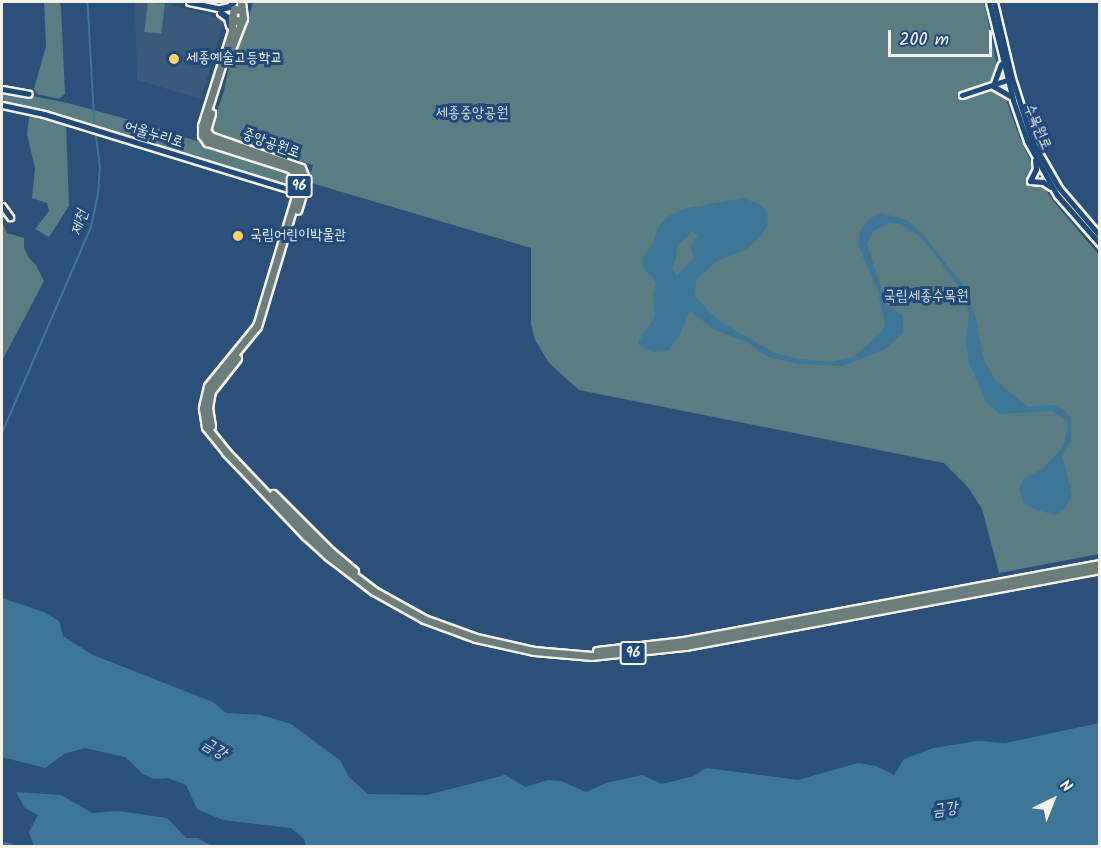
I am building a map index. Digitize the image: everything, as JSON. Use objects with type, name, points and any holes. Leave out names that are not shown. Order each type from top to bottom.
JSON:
[{"type":"main road","name":"중앙공원로","points":[[242,2],[236,12],[202,126],[202,135],[207,142],[289,168],[299,179],[297,192]]},
{"type":"main road","points":[[219,10],[230,7],[236,12]]},
{"type":"main road","points":[[219,10],[236,12]]},
{"type":"main road","points":[[219,10],[230,21],[231,33]]},
{"type":"main road","name":"중앙공원로","points":[[206,400],[217,381],[260,328],[306,181],[304,172],[297,165],[215,138],[207,133],[207,126],[228,57],[236,12]]},
{"type":"main road","name":"96","points":[[297,192],[257,326],[249,339],[214,377],[206,400],[210,424],[216,438],[328,556],[374,591],[401,608],[447,629],[501,645],[534,651],[592,656],[653,651],[1100,569]]},
{"type":"main road","name":"96","points":[[228,451],[331,552],[377,587],[448,624],[502,641],[536,647],[592,651],[663,645],[1100,564]]},
{"type":"street","points":[[189,2],[219,10]]},
{"type":"street","name":"수목원로","points":[[989,2],[1001,57],[1032,141],[1075,210],[1100,236]]},
{"type":"street","name":"수목원로","points":[[994,2],[1013,100],[1022,128],[1054,190],[1100,244]]},
{"type":"street","points":[[993,86],[1000,69],[1001,57]]},
{"type":"street","points":[[962,95],[1010,79]]},
{"type":"street","points":[[993,86],[1004,91],[1013,100]]},
{"type":"street","points":[[2,89],[29,94]]},
{"type":"street","name":"어울누리로","points":[[2,105],[134,141],[297,192]]},
{"type":"street","points":[[1034,154],[1036,169],[1030,182],[1043,182],[1054,190]]},
{"type":"street","points":[[2,206],[10,217]]},
{"type":"shaded area","name":"세종예술고등학교","points":[[135,2],[161,2],[221,19],[223,23],[201,99],[137,80]]},
{"type":"green space","points":[[44,2],[59,2],[61,7],[65,94],[59,99],[37,94],[34,89],[46,46]]},
{"type":"green space","points":[[148,2],[165,4],[161,34],[144,32]]},
{"type":"green space","points":[[253,2],[984,2],[1001,85],[1019,136],[1039,179],[1053,201],[1099,255],[1099,554],[999,573],[982,509],[968,487],[944,463],[579,390],[549,363],[535,340],[531,324],[531,248],[308,182],[313,165],[214,135],[211,128],[224,91],[232,53],[248,21]]},
{"type":"green space","points":[[2,90],[68,103],[134,121],[282,168],[294,176],[296,190],[2,104]]},
{"type":"green space","points":[[34,114],[66,124],[69,206],[49,237],[35,229],[49,211],[47,203],[32,198],[35,168],[27,134],[29,118]]},
{"type":"green space","points":[[2,222],[7,233],[24,238],[24,248],[44,281],[2,361]]},
{"type":"water","points":[[744,198],[762,206],[767,212],[768,224],[761,236],[747,249],[717,261],[697,278],[694,294],[721,322],[775,353],[800,359],[831,362],[853,357],[881,333],[885,324],[878,291],[858,245],[860,231],[869,219],[881,213],[907,220],[922,233],[963,285],[976,318],[984,360],[996,381],[1028,407],[1053,405],[1064,410],[1071,418],[1071,441],[1062,455],[1072,494],[1064,510],[1054,515],[1032,508],[1023,502],[1019,488],[1023,479],[1044,468],[1063,447],[1068,426],[1066,420],[1053,411],[999,414],[986,402],[969,363],[966,342],[969,313],[962,291],[918,235],[901,224],[890,223],[873,231],[867,244],[887,306],[903,316],[903,333],[885,349],[843,366],[799,364],[768,357],[747,342],[715,330],[690,311],[680,334],[668,351],[652,352],[639,345],[638,342],[655,316],[653,296],[656,283],[644,269],[642,259],[653,243],[660,224],[670,215],[688,208]],"holes":[[[692,232],[698,235],[690,246],[694,258],[677,275],[672,268],[676,259],[677,246]]]},
{"type":"water","name":"금강","points":[[2,598],[44,612],[59,621],[63,636],[93,655],[213,702],[226,713],[261,715],[291,724],[340,760],[349,777],[368,794],[427,795],[505,775],[525,787],[548,780],[561,781],[586,792],[606,783],[642,775],[662,784],[694,776],[706,768],[798,780],[858,763],[876,766],[894,775],[904,759],[933,748],[978,741],[1005,743],[1099,723],[1099,846],[306,846],[304,839],[291,828],[223,820],[197,809],[186,785],[168,778],[153,779],[143,774],[125,757],[85,748],[64,754],[45,768],[2,757]]},
{"type":"water","points":[[16,792],[61,795],[92,813],[118,811],[167,818],[186,838],[198,838],[212,846],[34,846],[29,832],[38,815],[25,808]]},
{"type":"waterway","name":"제천","points":[[88,2],[95,126]]},
{"type":"waterway","name":"제천","points":[[2,433],[91,227],[98,195],[100,169],[95,131]]},
{"type":"waterway","points":[[2,845],[10,846]]},
{"type":"place","name":"세종예술고등학교","points":[[174,59]]},
{"type":"place","name":"국립어린이박물관","points":[[238,236]]},
{"type":"park label","name":"세종중앙공원","points":[[472,114]]},
{"type":"park label","name":"국립세종수목원","points":[[926,297]]}]
